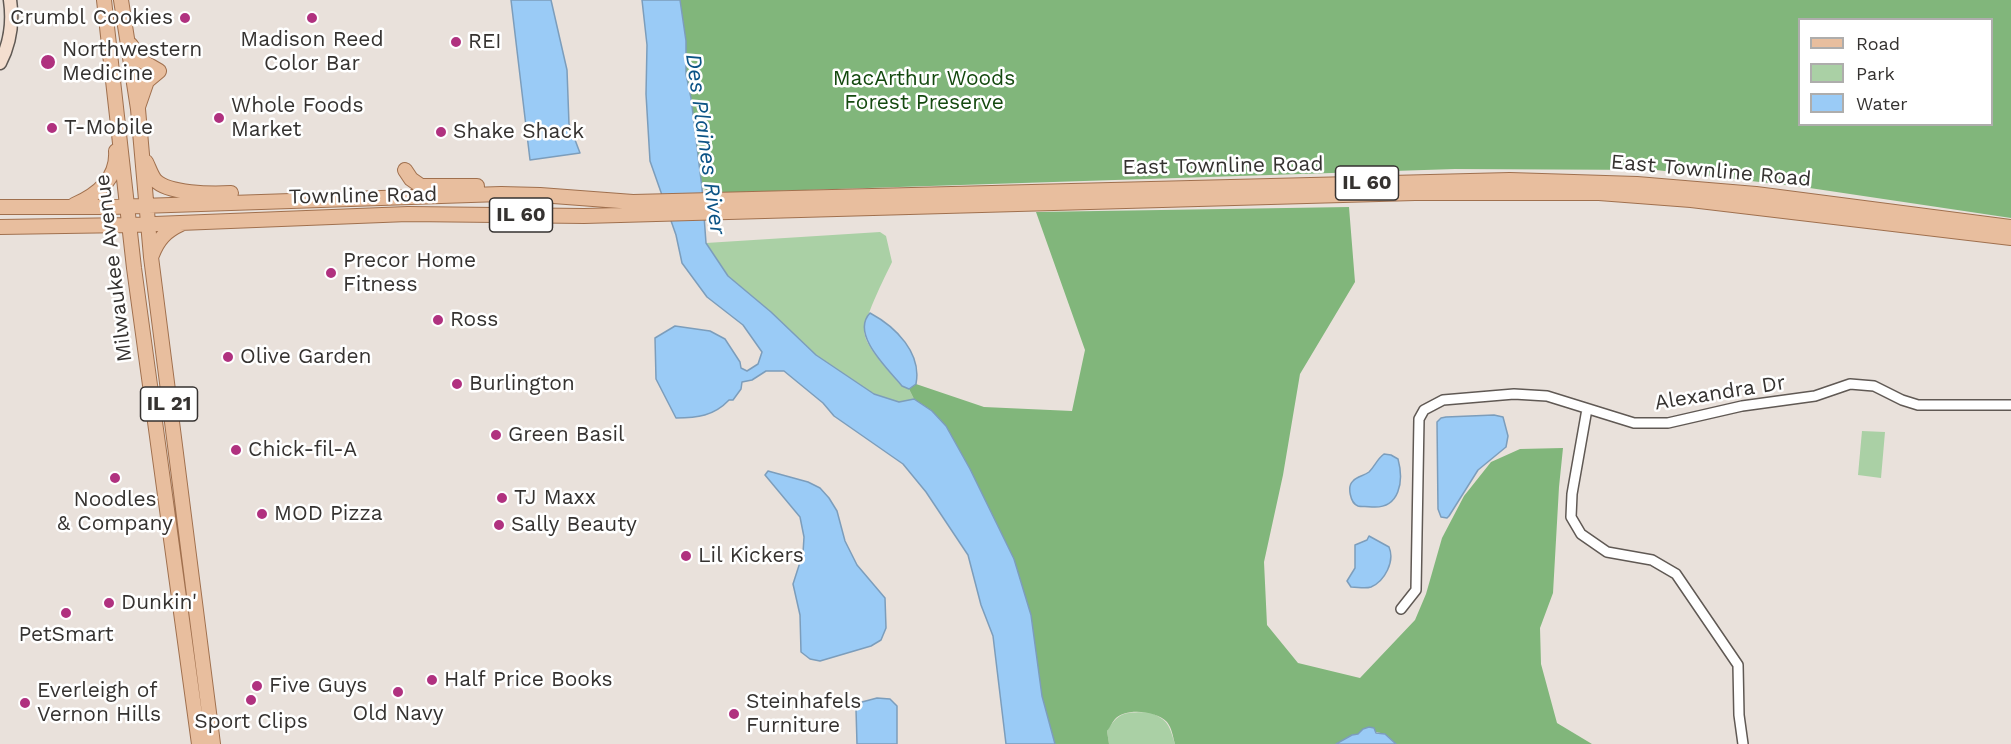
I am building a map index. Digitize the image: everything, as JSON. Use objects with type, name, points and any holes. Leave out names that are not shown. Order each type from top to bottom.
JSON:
[{"type":"main road","name":"Milwaukee Avenue","points":[[104,0],[129,225],[198,744]]},
{"type":"main road","name":"Milwaukee Avenue","points":[[122,1],[138,109],[151,257],[213,744]]},
{"type":"main road","points":[[127,38],[140,60],[159,71],[147,81],[138,109]]},
{"type":"main road","points":[[68,207],[89,198],[105,187],[117,159],[110,63]]},
{"type":"main road","points":[[143,155],[156,181],[170,189],[216,194],[361,190],[383,197]]},
{"type":"main road","points":[[405,170],[411,179],[421,186],[524,188],[540,195]]},
{"type":"main road","name":"East Townline Road","points":[[724,206],[1452,182],[1571,181],[1756,194],[2011,226]]},
{"type":"main road","name":"East Townline Road","points":[[724,206],[1415,193],[1599,193],[1691,200],[2011,238]]},
{"type":"main road","name":"Townline Road","points":[[0,207],[128,206],[383,197],[540,195],[634,208]]},
{"type":"main road","name":"Townline Road","points":[[0,227],[129,225],[408,214],[584,216],[634,208],[724,206]]},
{"type":"main road","points":[[151,257],[157,242],[167,230],[183,223]]},
{"type":"street","points":[[0,63],[10,34],[12,18],[10,0]]},
{"type":"street","name":"Alexandra Dr","points":[[1401,609],[1416,590],[1419,419],[1424,410],[1443,400],[1514,394],[1547,396],[1634,423],[1668,423],[1742,406],[1815,396],[1850,384],[1874,386],[1918,405],[2011,405]]},
{"type":"street","points":[[1587,410],[1572,494],[1571,517],[1581,534],[1607,552],[1652,560],[1676,574],[1738,665],[1739,715],[1743,744]]},
{"type":"green space","name":"MacArthur Woods Forest Preserve","points":[[680,0],[2011,0],[2011,218],[1803,187],[1656,170],[1455,169],[713,193],[702,188],[686,74],[686,41]]},
{"type":"green space","points":[[1349,207],[1355,282],[1300,374],[1283,475],[1264,562],[1267,625],[1298,663],[1360,678],[1415,620],[1426,594],[1442,538],[1464,496],[1491,462],[1520,449],[1563,448],[1553,593],[1540,628],[1541,664],[1557,723],[1592,744],[1396,744],[1385,734],[1363,729],[1358,734],[1336,744],[1175,744],[1170,727],[1162,718],[1149,713],[1134,712],[1120,715],[1114,720],[1107,731],[1109,744],[1055,744],[1042,696],[1014,559],[946,426],[932,411],[914,399],[909,389],[916,384],[984,407],[1072,411],[1085,350],[1036,212]]},
{"type":"green space","points":[[880,232],[886,236],[892,262],[870,311],[865,336],[876,355],[902,386],[909,389],[914,399],[899,402],[874,394],[816,355],[771,312],[728,276],[706,243]]},
{"type":"green space","points":[[1862,431],[1885,432],[1881,478],[1858,475]]},
{"type":"green space","points":[[1150,712],[1167,724],[1175,744],[1109,744],[1107,731],[1116,719],[1124,714]]},
{"type":"water","points":[[511,0],[551,0],[567,70],[569,124],[580,153],[530,160]]},
{"type":"water","points":[[642,0],[680,0],[686,41],[686,74],[702,188],[706,243],[728,276],[771,312],[816,355],[874,394],[899,402],[914,399],[932,411],[946,426],[1014,559],[1031,615],[1042,696],[1055,744],[1006,744],[993,636],[981,605],[968,555],[926,492],[903,464],[834,416],[823,403],[784,371],[766,371],[752,380],[742,382],[741,389],[733,400],[729,400],[711,413],[698,417],[676,418],[656,379],[655,338],[675,326],[710,331],[725,339],[740,362],[741,368],[747,371],[758,364],[762,352],[743,325],[707,297],[682,263],[676,235],[650,161],[646,94],[647,45]]},
{"type":"water","points":[[870,313],[898,333],[911,352],[917,373],[916,384],[909,389],[902,386],[873,351],[865,331],[865,321]]},
{"type":"water","points":[[1494,415],[1503,417],[1508,436],[1506,447],[1478,470],[1449,516],[1441,517],[1438,509],[1437,422],[1446,417]]},
{"type":"water","points":[[1384,454],[1398,459],[1400,484],[1398,492],[1389,503],[1381,506],[1358,506],[1351,498],[1351,483],[1369,472]]},
{"type":"water","points":[[768,471],[808,482],[820,488],[829,498],[837,511],[845,541],[857,565],[885,598],[886,628],[881,640],[871,646],[820,661],[810,659],[801,652],[800,615],[793,584],[803,553],[804,537],[800,517],[765,475]]},
{"type":"water","points":[[1369,536],[1389,547],[1391,558],[1388,570],[1381,580],[1369,588],[1351,587],[1347,581],[1355,568],[1355,545],[1367,540]]},
{"type":"water","points":[[877,698],[890,699],[897,706],[897,744],[857,744],[856,709],[862,702]]},
{"type":"water","points":[[1369,727],[1374,728],[1376,733],[1385,734],[1396,744],[1336,744],[1358,734]]},
{"type":"place","name":"Crumbl Cookies","points":[[185,18]]},
{"type":"place","name":"Madison Reed Color Bar","points":[[312,18]]},
{"type":"place","name":"REI","points":[[456,42]]},
{"type":"place","name":"Northwestern Medicine","points":[[48,62]]},
{"type":"place","name":"Whole Foods Market","points":[[219,118]]},
{"type":"place","name":"T-Mobile","points":[[52,128]]},
{"type":"place","name":"Shake Shack","points":[[441,132]]},
{"type":"place","name":"Precor Home Fitness","points":[[331,273]]},
{"type":"place","name":"Ross","points":[[438,320]]},
{"type":"place","name":"Olive Garden","points":[[228,357]]},
{"type":"place","name":"Burlington","points":[[457,384]]},
{"type":"place","name":"Green Basil","points":[[496,435]]},
{"type":"place","name":"Chick-fil-A","points":[[236,450]]},
{"type":"place","name":"Noodles & Company","points":[[115,478]]},
{"type":"place","name":"TJ Maxx","points":[[502,498]]},
{"type":"place","name":"MOD Pizza","points":[[262,514]]},
{"type":"place","name":"Sally Beauty","points":[[499,525]]},
{"type":"place","name":"Lil Kickers","points":[[686,556]]},
{"type":"place","name":"Dunkin'","points":[[109,603]]},
{"type":"place","name":"PetSmart","points":[[66,613]]},
{"type":"place","name":"Half Price Books","points":[[432,680]]},
{"type":"place","name":"Five Guys","points":[[257,686]]},
{"type":"place","name":"Old Navy","points":[[398,692]]},
{"type":"place","name":"Sport Clips","points":[[251,700]]},
{"type":"place","name":"Everleigh of Vernon Hills","points":[[25,703]]},
{"type":"place","name":"Steinhafels Furniture","points":[[734,714]]},
{"type":"water label","name":"Des Plaines River","points":[[705,144]]}]
